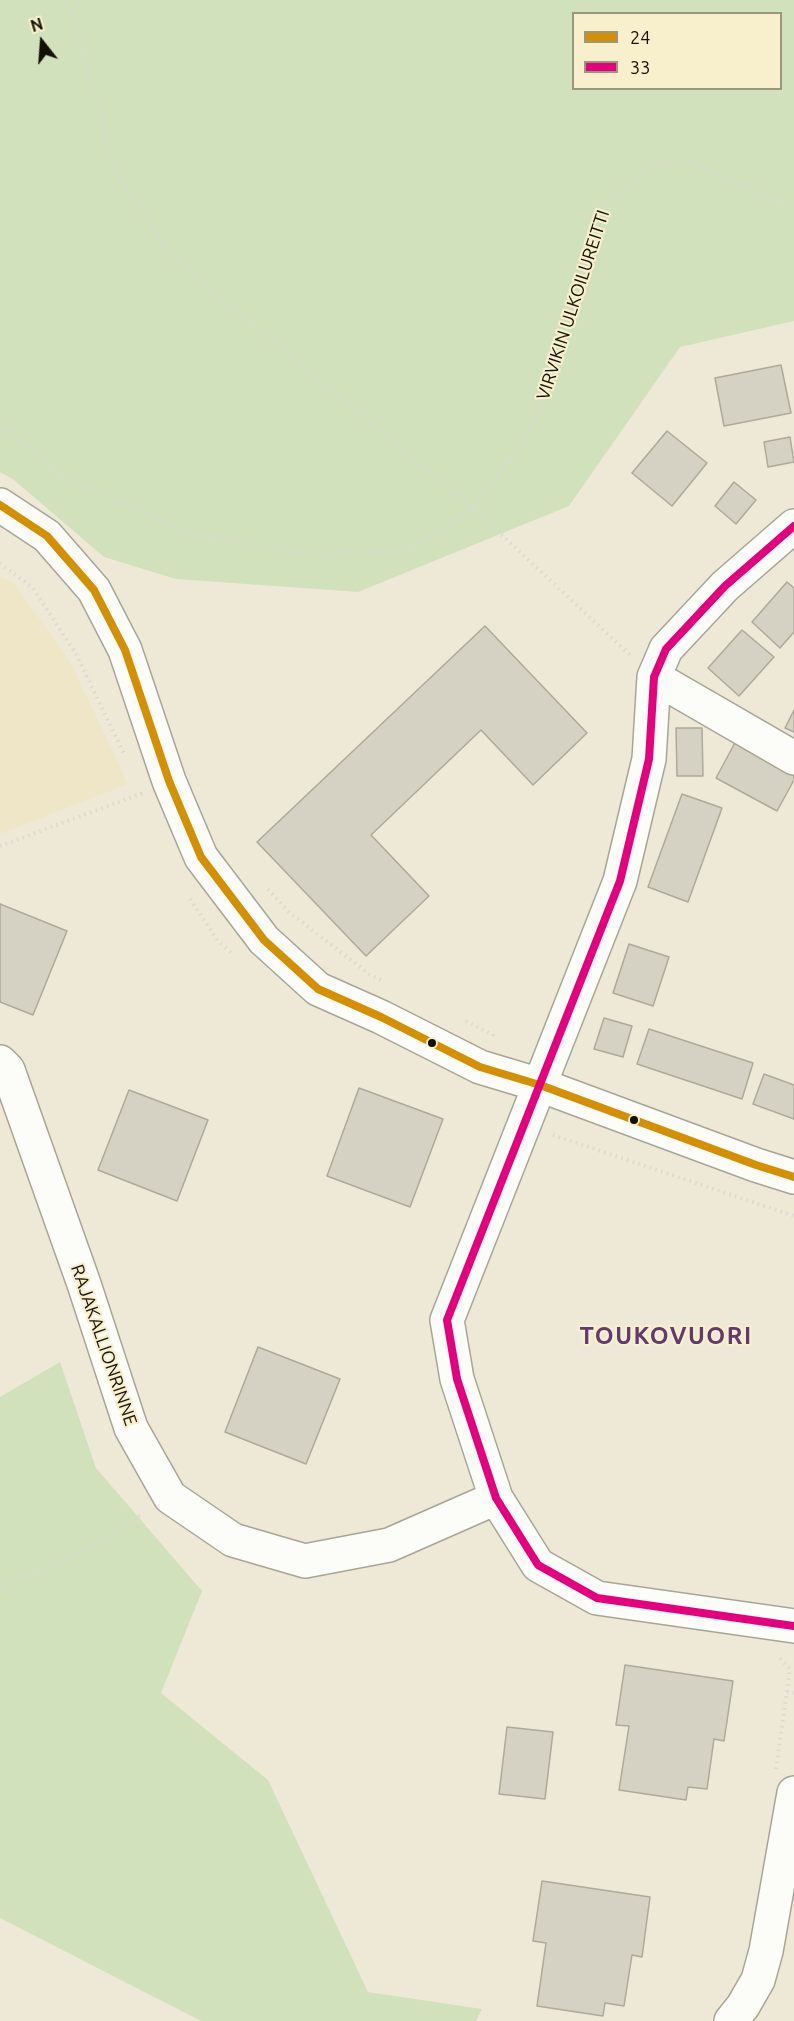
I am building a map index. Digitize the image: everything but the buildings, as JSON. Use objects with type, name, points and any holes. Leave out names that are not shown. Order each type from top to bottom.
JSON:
[{"type":"street","points":[[0,505],[47,536],[94,590],[125,650],[150,786],[264,940],[318,989],[381,1017],[480,1067],[540,1085],[756,1166],[794,1177]]},
{"type":"street","points":[[794,526],[725,586],[666,649],[654,677],[649,759],[620,881],[447,1320],[456,1379],[496,1498],[538,1565],[597,1598],[794,1626]]},
{"type":"street","points":[[654,677],[794,758]]},
{"type":"street","name":"RAJAKALLIONRINNE","points":[[0,1062],[8,1070],[84,1284],[131,1428],[170,1497],[233,1540],[305,1560],[389,1545],[496,1498]]},
{"type":"street","points":[[731,2021],[758,1980],[766,1951],[794,1793]]},
{"type":"path","points":[[63,0],[73,12],[115,170],[171,256],[474,509],[654,677]]},
{"type":"path","name":"VIRVIKIN ULKOILUREITTI","points":[[0,423],[61,476],[194,536],[321,555],[411,549],[474,509],[530,431],[563,349],[601,207],[656,163],[692,162],[774,200],[794,204]]},
{"type":"path","points":[[0,563],[33,588],[76,654],[128,761]]},
{"type":"path","points":[[147,803],[150,786]]},
{"type":"path","points":[[0,846],[150,786]]},
{"type":"path","points":[[265,886],[289,912],[369,974],[388,983]]},
{"type":"path","points":[[186,892],[218,941],[235,956]]},
{"type":"path","points":[[457,1017],[493,1035],[480,1067]]},
{"type":"path","points":[[523,1126],[794,1216]]},
{"type":"path","points":[[0,1587],[84,1551],[170,1497]]},
{"type":"path","points":[[777,1655],[790,1670]]},
{"type":"path","points":[[786,1692],[794,1693]]},
{"type":"shaded area","points":[[0,576],[15,585],[70,661],[128,784],[0,834]]},
{"type":"green space","points":[[0,0],[794,0],[794,321],[680,347],[569,506],[358,592],[176,579],[104,557],[14,480],[0,472]]},
{"type":"green space","points":[[60,1362],[96,1468],[202,1591],[161,1693],[268,1780],[368,1992],[482,2009],[476,2021],[201,2021],[0,1918],[0,1397]]},
{"type":"transit line","name":"24","points":[[0,505],[47,536],[94,590],[125,650],[169,781],[201,857],[264,940],[318,989],[381,1017],[480,1067],[540,1085],[794,1177]]},
{"type":"transit line","name":"33","points":[[794,526],[725,586],[666,649],[654,677],[649,759],[620,881],[447,1320],[457,1379],[496,1498],[538,1565],[597,1598],[794,1626]]},
{"type":"district","name":"TOUKOVUORI","points":[[666,1336]]}]
